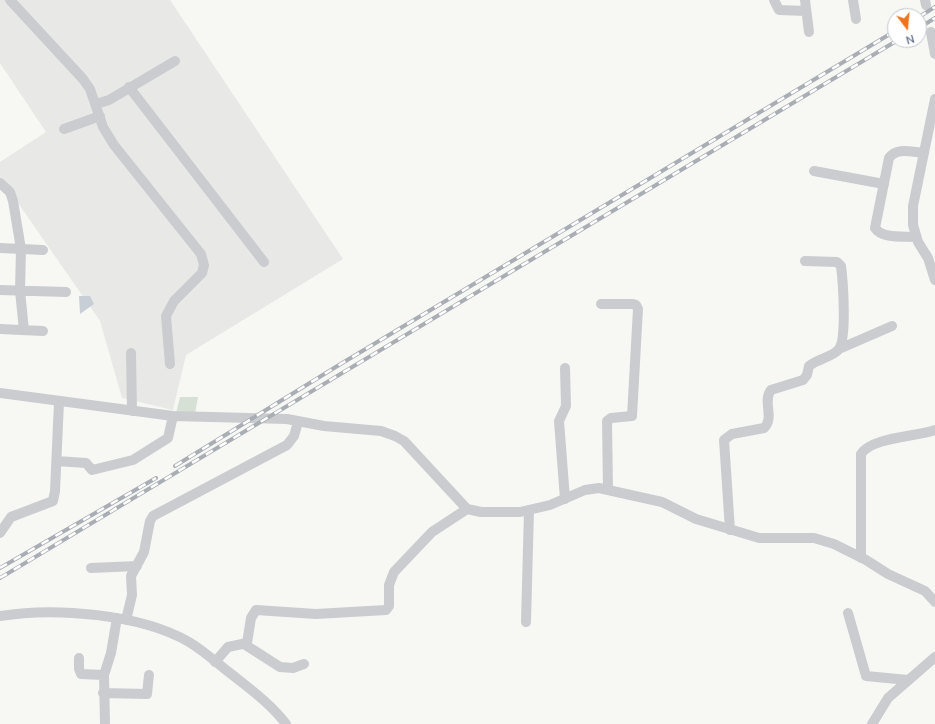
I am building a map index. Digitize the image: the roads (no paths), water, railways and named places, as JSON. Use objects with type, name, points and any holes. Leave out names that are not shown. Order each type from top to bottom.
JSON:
[{"type":"street","points":[[10,0],[83,79],[90,89],[103,127],[114,146],[202,254],[204,265],[202,273],[174,301],[166,316],[170,364]]},
{"type":"street","points":[[774,0],[779,10],[806,11]]},
{"type":"street","points":[[805,0],[809,32]]},
{"type":"street","points":[[853,0],[856,19]]},
{"type":"street","points":[[930,32],[935,54]]},
{"type":"street","points":[[96,104],[109,100],[175,61]]},
{"type":"street","points":[[129,87],[264,262]]},
{"type":"street","points":[[935,99],[913,206],[913,225],[916,237],[928,258],[935,280]]},
{"type":"street","points":[[64,129],[100,116]]},
{"type":"street","points":[[916,237],[883,235],[875,228],[889,158],[893,153],[898,151],[924,153]]},
{"type":"street","points":[[814,171],[884,184]]},
{"type":"street","points":[[0,183],[10,192],[13,201],[21,249],[20,291],[24,330]]},
{"type":"street","points":[[0,248],[42,250]]},
{"type":"street","points":[[805,261],[837,262],[841,266],[844,292],[843,324],[839,349]]},
{"type":"street","points":[[0,290],[66,292]]},
{"type":"street","points":[[601,304],[633,304],[636,305],[638,309],[632,416],[611,418],[607,422],[608,490]]},
{"type":"street","points":[[730,530],[724,440],[732,434],[764,428],[768,425],[768,397],[771,390],[803,380],[807,375],[809,366],[839,349],[892,326]]},
{"type":"street","points":[[0,329],[43,331]]},
{"type":"street","points":[[131,353],[132,411]]},
{"type":"street","points":[[565,368],[565,410],[559,422],[565,499]]},
{"type":"street","points":[[0,393],[173,416],[280,418],[298,422],[381,431],[404,441],[467,509],[481,512],[520,512],[565,499],[591,488],[608,490],[662,502],[696,519],[759,538],[814,538],[834,544],[888,574],[925,591],[934,597]]},
{"type":"street","points":[[0,533],[11,517],[53,501],[56,491],[59,402]]},
{"type":"street","points":[[57,461],[87,464],[92,470],[133,460],[168,438],[173,416]]},
{"type":"street","points":[[105,724],[103,693],[104,675],[121,619],[132,595],[130,580],[144,552],[150,521],[153,516],[287,445],[294,436],[298,422]]},
{"type":"street","points":[[861,558],[861,454],[863,450],[876,444],[935,430]]},
{"type":"street","points":[[215,662],[228,647],[244,644],[248,639],[253,613],[259,610],[316,614],[386,610],[389,606],[389,585],[394,572],[432,532],[467,509]]},
{"type":"street","points":[[526,622],[529,510]]},
{"type":"street","points":[[91,568],[137,566]]},
{"type":"street","points":[[0,616],[75,613],[121,619],[168,633],[189,642],[257,693],[286,724]]},
{"type":"street","points":[[848,613],[866,676],[908,680]]},
{"type":"street","points":[[244,644],[280,667],[293,668],[304,664]]},
{"type":"street","points":[[872,724],[888,698],[935,657]]},
{"type":"street","points":[[79,658],[79,668],[81,674],[104,675]]},
{"type":"street","points":[[103,693],[147,694],[149,675]]},
{"type":"railway","points":[[927,12],[935,7]]},
{"type":"railway","points":[[927,23],[935,18]]},
{"type":"railway","points":[[175,466],[339,365],[887,36]]},
{"type":"railway","points":[[0,578],[887,47]]},
{"type":"railway","points":[[0,568],[156,478]]}]
